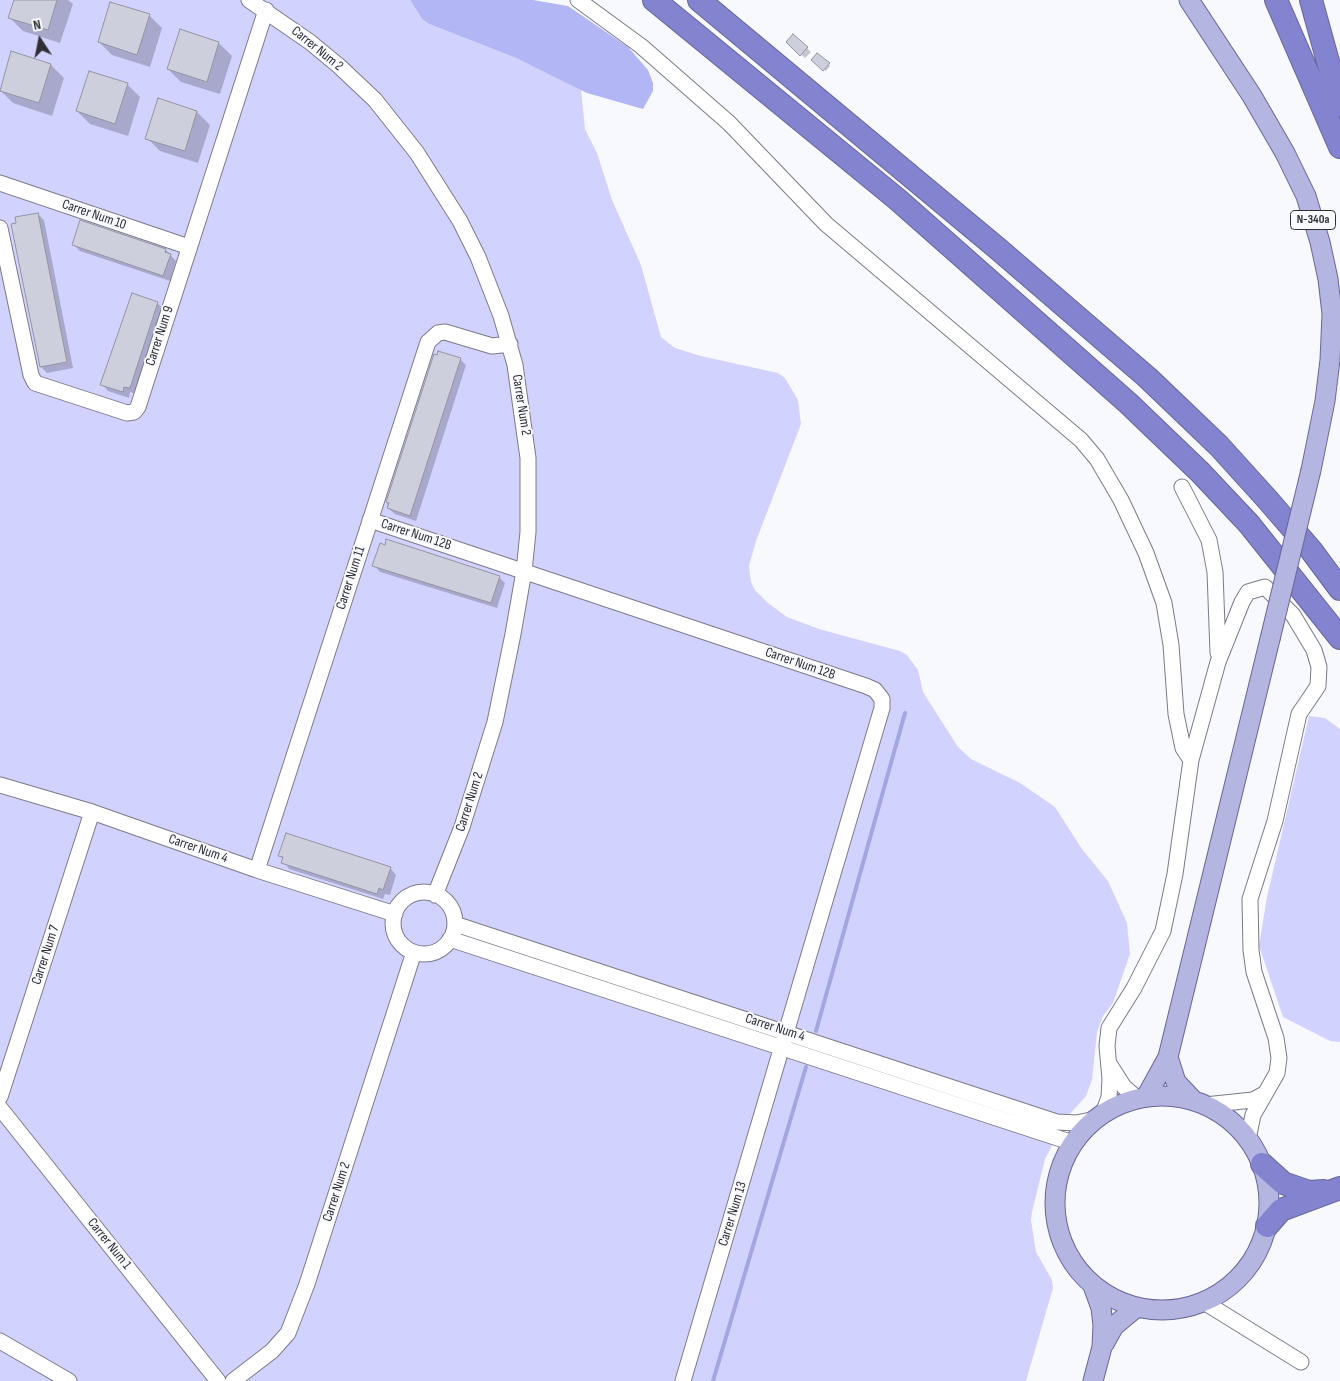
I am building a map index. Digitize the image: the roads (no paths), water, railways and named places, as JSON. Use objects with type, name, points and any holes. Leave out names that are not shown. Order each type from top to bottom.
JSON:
[{"type":"highway","points":[[654,0],[897,199],[1128,403],[1200,472],[1249,524],[1340,638]]},
{"type":"highway","points":[[699,0],[997,248],[1148,378],[1237,466],[1311,550],[1340,588]]},
{"type":"highway","points":[[1276,0],[1340,146]]},
{"type":"highway","points":[[1311,0],[1340,105]]},
{"type":"highway","points":[[1325,0],[1340,53]]},
{"type":"highway","points":[[1262,1164],[1283,1183],[1309,1192],[1337,1189]]},
{"type":"highway","points":[[1267,1226],[1281,1210],[1337,1189]]},
{"type":"main road","name":"N-340a","points":[[1168,1057],[1311,470],[1325,401],[1330,360],[1332,314],[1328,279],[1320,242],[1306,196],[1285,153],[1252,96],[1189,0]]},
{"type":"main road","points":[[1142,1098],[1168,1057]]},
{"type":"main road","points":[[1093,1286],[1114,1299],[1136,1308],[1170,1310],[1204,1302],[1219,1294],[1244,1272],[1254,1258],[1267,1226],[1269,1195],[1262,1164],[1248,1139],[1228,1119],[1199,1103],[1176,1082],[1168,1057]]},
{"type":"main road","points":[[1102,1348],[1102,1308],[1093,1286],[1068,1256],[1062,1244],[1055,1218],[1057,1179],[1066,1154],[1073,1143],[1099,1116],[1142,1098],[1174,1097],[1199,1103]]},
{"type":"main road","points":[[1093,1381],[1102,1348],[1114,1326],[1136,1308]]},
{"type":"street","name":"Carrer Num 2","points":[[249,0],[266,10],[339,66],[375,100],[417,153],[460,221],[478,257],[510,344],[519,390],[528,458],[529,505],[524,571],[494,722],[462,827],[435,895]]},
{"type":"street","points":[[578,0],[641,46],[729,123],[826,224],[1081,440],[1097,458],[1121,500],[1146,552],[1164,603],[1171,645],[1176,714],[1182,748],[1191,760]]},
{"type":"street","name":"Carrer Num 9","points":[[0,228],[35,383],[127,413],[134,412],[138,407],[266,10]]},
{"type":"street","name":"Carrer Num 10","points":[[0,183],[189,247]]},
{"type":"street","name":"Carrer Num 11","points":[[257,870],[428,342],[438,333],[445,332],[492,346],[510,344]]},
{"type":"street","points":[[1182,487],[1209,540],[1215,572],[1218,662]]},
{"type":"street","name":"Carrer Num 12B","points":[[370,520],[875,690],[882,699],[882,708],[783,1048]]},
{"type":"street","points":[[1099,1116],[1109,1097],[1109,1028],[1134,988],[1163,931],[1175,874],[1191,760],[1218,662],[1245,597],[1255,588],[1265,587],[1293,615],[1314,650],[1320,667],[1318,686],[1306,700],[1300,714],[1275,821],[1250,899],[1251,950],[1254,972],[1276,1038],[1279,1058],[1277,1073],[1254,1115],[1248,1139]]},
{"type":"street","name":"Carrer Num 4","points":[[0,784],[92,812],[257,870],[395,914]]},
{"type":"street","name":"Carrer Num 7","points":[[0,1097],[92,812]]},
{"type":"street","points":[[421,893],[435,895],[448,904],[453,913],[453,932],[441,949],[432,953],[414,952],[397,939],[394,929],[395,914],[403,901],[411,895],[421,893]]},
{"type":"street","name":"Carrer Num 4","points":[[453,932],[788,1032],[1058,1122],[1076,1123],[1099,1116]]},
{"type":"street","name":"Carrer Num 4","points":[[453,932],[783,1048],[1073,1143]]},
{"type":"street","name":"Carrer Num 2","points":[[233,1381],[272,1350],[288,1333],[292,1324],[414,952]]},
{"type":"street","name":"Carrer Num 13","points":[[683,1381],[783,1048]]},
{"type":"street","points":[[1108,1062],[1124,1087],[1142,1098]]},
{"type":"street","points":[[1199,1103],[1253,1100],[1264,1094]]},
{"type":"street","name":"Carrer Num 1","points":[[0,1108],[218,1381]]},
{"type":"street","points":[[1204,1302],[1302,1362]]},
{"type":"street","points":[[0,1342],[69,1381]]},
{"type":"waterway","points":[[816,1031],[905,713]]},
{"type":"waterway","points":[[713,1381],[806,1067]]}]
